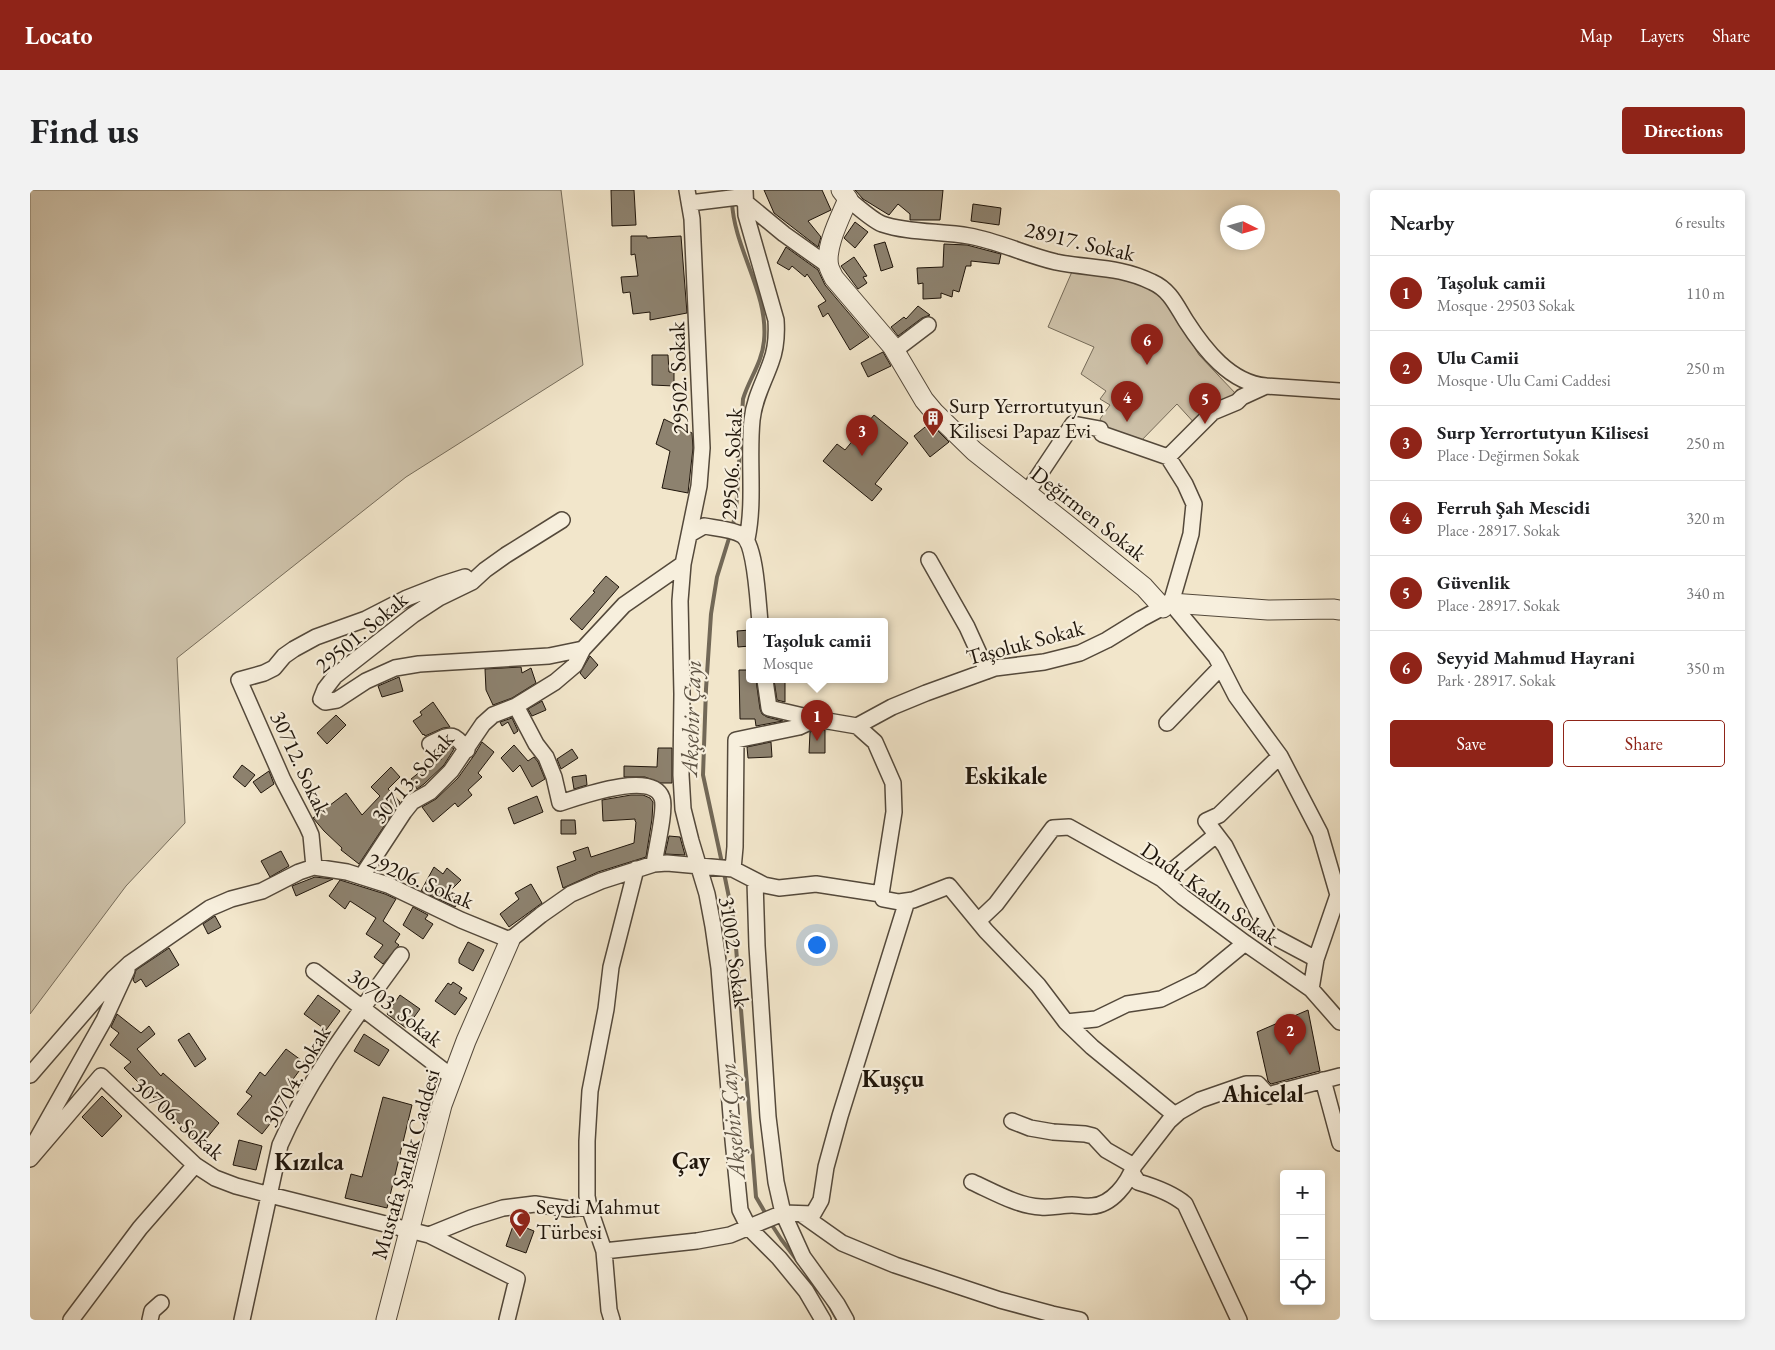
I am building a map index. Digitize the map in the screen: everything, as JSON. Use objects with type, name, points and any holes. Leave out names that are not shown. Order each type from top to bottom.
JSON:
[{"type":"street","points":[[829,266],[828,252],[845,194]]},
{"type":"street","name":"28917. Sokak","points":[[845,194],[880,223],[903,228],[949,232],[977,237],[1056,262],[1118,270],[1163,286],[1213,358],[1235,374],[1260,386],[1266,386]]},
{"type":"street","points":[[693,198],[743,196],[784,234],[829,266]]},
{"type":"street","name":"29506. Sokak","points":[[743,196],[746,215],[776,320],[776,333],[771,362],[761,383],[752,420],[749,529],[744,536],[756,576],[760,618]]},
{"type":"street","name":"29502. Sokak","points":[[683,564],[699,486],[702,448],[693,245],[693,198]]},
{"type":"street","name":"Değirmen Sokak","points":[[829,266],[834,278],[884,334],[912,382],[929,406],[974,452],[1167,605]]},
{"type":"street","points":[[894,350],[928,325]]},
{"type":"street","points":[[1168,457],[1212,412],[1237,402],[1242,397],[1266,386],[1340,391]]},
{"type":"street","points":[[1027,493],[1073,424],[1100,429],[1102,434],[1168,457],[1185,484],[1194,504],[1190,534],[1167,605]]},
{"type":"street","name":"29501. Sokak","points":[[562,520],[506,554],[472,582],[424,607],[376,643],[329,683],[321,699],[325,702],[336,700],[366,681],[395,668],[419,664],[549,656],[583,649]]},
{"type":"street","points":[[690,534],[704,526],[744,536]]},
{"type":"street","points":[[929,560],[967,627],[987,671]]},
{"type":"street","name":"30713. Sokak","points":[[362,876],[412,802],[430,792],[440,783],[467,750],[483,724],[494,715],[516,706],[555,682],[574,665],[583,649],[624,605],[635,595],[683,564]]},
{"type":"street","name":"31002. Sokak","points":[[683,564],[680,601],[681,776],[684,809],[707,894],[717,951],[732,1140],[740,1203],[744,1219],[749,1228],[779,1258],[806,1291],[823,1320]]},
{"type":"street","name":"30712. Sokak","points":[[314,867],[311,835],[283,780],[239,680],[274,668],[284,656],[306,641],[366,620],[407,598],[465,577],[472,582]]},
{"type":"street","points":[[1167,605],[1268,610],[1340,610]]},
{"type":"street","points":[[1167,605],[1216,657],[1236,696],[1280,756],[1320,833],[1338,894],[1316,959],[1311,989]]},
{"type":"street","name":"Taşoluk Sokak","points":[[857,726],[892,707],[995,668],[1044,662],[1080,653],[1107,640],[1140,619],[1167,605]]},
{"type":"street","points":[[1167,723],[1221,667]]},
{"type":"street","points":[[765,683],[769,708],[857,726],[875,742],[893,783],[894,812],[881,894],[883,899],[899,902],[913,900],[949,886],[978,921],[1038,985],[1066,1022],[1092,1047],[1175,1115]]},
{"type":"street","points":[[516,706],[536,744],[546,757],[554,777],[560,803],[624,786],[644,786],[655,789],[659,793],[663,804],[654,864]]},
{"type":"street","points":[[733,869],[736,740],[799,727],[816,719]]},
{"type":"street","points":[[430,744],[448,736],[453,736],[457,737],[467,750]]},
{"type":"street","points":[[1280,756],[1219,815],[1206,821],[1225,846],[1270,934],[1316,959]]},
{"type":"street","name":"Dudu Kadın Sokak","points":[[978,921],[996,904],[1054,828],[1069,828],[1162,879],[1245,943],[1311,989],[1340,1022]]},
{"type":"street","points":[[1162,879],[1216,835]]},
{"type":"street","points":[[510,940],[571,894],[601,881],[654,864],[667,863],[733,869],[764,885],[779,888],[816,884],[881,894]]},
{"type":"street","name":"29206. Sokak","points":[[30,1075],[114,978],[129,964],[210,908],[231,899],[262,890],[314,867],[347,872],[388,885],[461,920],[510,940]]},
{"type":"street","points":[[612,1320],[609,1310],[604,1251],[587,1196],[587,1141],[590,1091],[606,1009],[611,967],[636,869]]},
{"type":"street","points":[[755,881],[757,946],[768,1117],[776,1182],[783,1213],[802,1257],[837,1304],[846,1320]]},
{"type":"street","points":[[604,1251],[697,1241],[730,1235],[783,1213],[813,1214],[820,1200],[826,1167],[838,1124],[907,901]]},
{"type":"street","name":"Mustafa Şarlak Caddesi","points":[[386,1320],[442,1105],[510,940]]},
{"type":"street","points":[[1066,1022],[1096,1019],[1127,1004],[1161,999],[1200,980],[1245,943]]},
{"type":"street","name":"30704. Sokak","points":[[242,1320],[280,1145],[292,1119],[333,1050],[401,955]]},
{"type":"street","points":[[30,1151],[104,1020],[129,964]]},
{"type":"street","name":"30703. Sokak","points":[[314,971],[452,1077]]},
{"type":"street","name":"30706. Sokak","points":[[30,1159],[101,1076],[195,1165],[215,1178],[236,1186],[410,1232],[429,1235],[517,1279],[507,1320]]},
{"type":"street","points":[[972,1182],[1013,1200],[1039,1207],[1093,1206],[1107,1200],[1121,1190],[1133,1169],[1169,1121],[1175,1115],[1200,1100],[1246,1084],[1258,1084],[1269,1096],[1340,1076]]},
{"type":"street","points":[[1324,1080],[1340,1144]]},
{"type":"street","points":[[1012,1121],[1030,1128],[1093,1136],[1106,1150],[1133,1169],[1138,1182],[1150,1185],[1185,1204],[1239,1320]]},
{"type":"street","points":[[71,1320],[140,1228],[195,1165]]},
{"type":"street","points":[[429,1235],[471,1218],[503,1208],[535,1204],[568,1209],[589,1207]]},
{"type":"street","points":[[801,1214],[842,1243],[895,1265],[1000,1300],[1080,1320]]},
{"type":"street","points":[[150,1320],[152,1311],[161,1302]]},
{"type":"shaded area","points":[[30,190],[561,190],[583,365],[406,477],[177,658],[185,823],[126,886],[30,1014]]},
{"type":"shaded area","points":[[1074,267],[1120,276],[1161,293],[1199,355],[1237,395],[1197,426],[1177,404],[1137,445],[1111,435],[1100,419],[1110,405],[1100,399],[1106,391],[1081,374],[1094,347],[1048,327]]},
{"type":"building","points":[[611,190],[634,190],[636,225],[612,226]]},
{"type":"building","points":[[764,190],[822,190],[831,210],[808,221],[821,237],[818,247],[774,213]]},
{"type":"building","points":[[855,190],[943,190],[940,220],[910,220],[910,214],[898,204],[889,215],[863,199]]},
{"type":"building","points":[[973,204],[1001,208],[999,225],[971,221]]},
{"type":"building","points":[[855,222],[868,232],[855,248],[844,238]]},
{"type":"building","points":[[631,236],[647,236],[647,238],[681,236],[687,313],[650,320],[650,312],[633,314],[630,292],[623,293],[621,277],[638,276],[635,254],[631,255]]},
{"type":"building","points":[[885,242],[893,267],[881,271],[874,245]]},
{"type":"building","points":[[944,244],[967,245],[1001,254],[999,264],[971,261],[971,266],[966,266],[959,292],[953,290],[952,297],[941,293],[941,298],[923,299],[923,283],[918,284],[917,268],[943,267]]},
{"type":"building","points":[[786,247],[818,270],[825,285],[869,337],[850,350],[828,313],[823,317],[818,306],[826,301],[807,274],[805,277],[792,266],[789,270],[777,263]]},
{"type":"building","points":[[854,257],[867,276],[863,277],[867,283],[858,289],[841,266]]},
{"type":"building","points":[[918,306],[930,315],[922,318],[898,336],[891,327],[904,317],[906,319]]},
{"type":"building","points":[[883,352],[891,366],[868,377],[861,363]]},
{"type":"building","points":[[652,355],[668,355],[669,372],[674,372],[674,386],[652,385]]},
{"type":"building","points":[[874,415],[908,443],[875,484],[882,489],[872,501],[823,461],[837,444],[845,450]]},
{"type":"building","points":[[664,419],[692,433],[693,448],[688,493],[662,488],[670,451],[656,444]]},
{"type":"building","name":"Surp Yerrortutyun Kilisesi Papaz Evi","points":[[930,423],[949,442],[930,457],[914,436]]},
{"type":"building","points":[[606,576],[619,587],[582,630],[570,619],[595,592],[593,591]]},
{"type":"building","points":[[746,630],[746,646],[738,647],[737,631]]},
{"type":"building","points":[[590,656],[598,665],[585,679],[580,673]]},
{"type":"building","points":[[521,667],[522,673],[531,668],[536,683],[512,698],[493,705],[486,690],[485,669]]},
{"type":"building","points":[[739,670],[746,670],[746,683],[756,683],[762,714],[783,721],[756,726],[755,719],[740,719]]},
{"type":"building","points":[[399,677],[403,691],[382,697],[378,686]]},
{"type":"building","points":[[774,683],[785,683],[785,702],[777,700]]},
{"type":"building","points":[[542,701],[546,710],[532,716],[528,709]]},
{"type":"building","points":[[433,702],[450,727],[425,736],[413,721],[422,715],[420,712]]},
{"type":"building","points":[[336,715],[346,725],[327,744],[317,733]]},
{"type":"building","points":[[512,718],[518,731],[514,734],[508,722],[502,726],[500,722]]},
{"type":"building","points":[[817,729],[825,730],[825,753],[809,753],[810,732]]},
{"type":"building","points":[[482,742],[494,752],[478,773],[482,777],[468,790],[472,795],[458,807],[455,803],[433,822],[422,807],[436,799],[458,778]]},
{"type":"building","points":[[771,742],[772,757],[748,758],[747,747]]},
{"type":"building","points":[[514,745],[528,761],[534,757],[545,779],[532,787],[520,765],[513,772],[501,758]]},
{"type":"building","points":[[450,746],[454,749],[444,765],[417,789],[411,779],[421,771],[420,769],[442,759],[436,751]]},
{"type":"building","points":[[658,748],[672,748],[672,783],[661,783],[645,777],[624,777],[624,766],[657,767]]},
{"type":"building","points":[[572,749],[578,758],[561,769],[557,759]]},
{"type":"building","points":[[242,765],[255,775],[245,787],[233,777]]},
{"type":"building","points":[[391,767],[400,777],[388,789],[400,802],[359,864],[341,850],[342,848],[313,818],[346,793],[362,815],[380,796],[371,787]]},
{"type":"building","points":[[269,771],[274,784],[261,793],[253,782]]},
{"type":"building","points":[[586,775],[587,785],[574,789],[572,777]]},
{"type":"building","points":[[643,795],[650,798],[653,802],[646,857],[598,872],[563,888],[557,867],[576,860],[573,852],[588,847],[591,857],[634,843],[635,819],[603,821],[602,800]]},
{"type":"building","points":[[537,796],[543,812],[514,824],[508,808]]},
{"type":"building","points":[[561,820],[575,820],[576,834],[561,834]]},
{"type":"building","points":[[669,836],[680,837],[685,855],[665,854]]},
{"type":"building","points":[[281,851],[289,866],[270,877],[261,861]]},
{"type":"building","points":[[434,867],[443,874],[447,868],[461,880],[450,891],[459,901],[455,907],[421,891]]},
{"type":"building","points":[[315,877],[333,879],[296,896],[292,886]]},
{"type":"building","points":[[340,880],[396,899],[383,921],[400,934],[395,942],[399,945],[383,964],[374,957],[383,945],[366,934],[376,918],[350,901],[345,909],[329,896]]},
{"type":"building","points":[[531,884],[542,903],[509,927],[500,914],[519,899],[515,893]]},
{"type":"building","points":[[413,907],[428,915],[425,919],[433,924],[423,939],[403,925]]},
{"type":"building","points":[[215,916],[221,927],[208,934],[203,924]]},
{"type":"building","points":[[468,942],[484,950],[473,971],[459,963],[459,959]]},
{"type":"building","points":[[169,948],[179,965],[146,987],[141,979],[135,983],[133,980],[136,970]]},
{"type":"building","points":[[453,982],[462,988],[459,993],[467,998],[455,1015],[435,1001],[448,983],[451,985]]},
{"type":"building","points":[[318,995],[340,1011],[326,1030],[304,1014]]},
{"type":"building","points":[[400,995],[420,1009],[406,1028],[387,1014]]},
{"type":"building","points":[[1308,1010],[1320,1071],[1271,1084],[1268,1081],[1257,1032]]},
{"type":"building","points":[[117,1014],[141,1033],[149,1026],[155,1034],[137,1049],[161,1076],[163,1073],[219,1123],[202,1144],[162,1108],[124,1068],[131,1062],[110,1045],[119,1033],[111,1027]]},
{"type":"building","points":[[189,1033],[206,1059],[195,1067],[178,1040]]},
{"type":"building","points":[[364,1034],[389,1050],[379,1066],[354,1051]]},
{"type":"building","points":[[286,1049],[305,1063],[269,1116],[273,1120],[262,1134],[237,1114],[252,1096],[246,1092],[260,1072],[265,1076]]},
{"type":"building","points":[[102,1096],[122,1116],[102,1137],[82,1117]]},
{"type":"building","points":[[383,1097],[412,1105],[387,1208],[345,1198],[351,1174],[362,1177]]},
{"type":"building","points":[[239,1140],[262,1146],[256,1170],[233,1165]]},
{"type":"building","name":"Seydi Mahmut Türbesi","points":[[514,1223],[534,1231],[526,1253],[506,1246]]},
{"type":"waterway","name":"Akşehir Çayı","points":[[732,202],[739,237],[757,288],[764,323],[764,341],[761,357],[743,399],[736,512],[732,528]]},
{"type":"waterway","name":"Akşehir Çayı","points":[[722,863],[703,775],[711,614],[717,577],[730,535]]},
{"type":"waterway","name":"Akşehir Çayı","points":[[724,873],[734,922],[756,1197],[767,1216]]},
{"type":"waterway","name":"Akşehir Çayı","points":[[770,1222],[799,1263]]},
{"type":"waterway","name":"Akşehir Çayı","points":[[828,1303],[837,1319]]},
{"type":"place","name":"Seyyid Mahmud Hayrani","points":[[1147,365]]},
{"type":"place","name":"Ferruh Şah Mescidi","points":[[1127,422]]},
{"type":"place","name":"Güvenlik","points":[[1205,424]]},
{"type":"place","name":"Surp Yerrortutyun Kilisesi Papaz Evi","points":[[933,437]]},
{"type":"place","name":"Surp Yerrortutyun Kilisesi","points":[[862,456]]},
{"type":"place","name":"Taşoluk camii","points":[[817,741]]},
{"type":"place","name":"Ulu Camii","points":[[1290,1055]]},
{"type":"place","name":"Seydi Mahmut Türbesi","points":[[520,1238]]},
{"type":"district","name":"Eskikale","points":[[1006,776]]},
{"type":"district","name":"Kuşçu","points":[[893,1079]]},
{"type":"district","name":"Ahicelal","points":[[1263,1094]]},
{"type":"district","name":"Çay","points":[[691,1161]]},
{"type":"district","name":"Kızılca","points":[[309,1162]]}]
